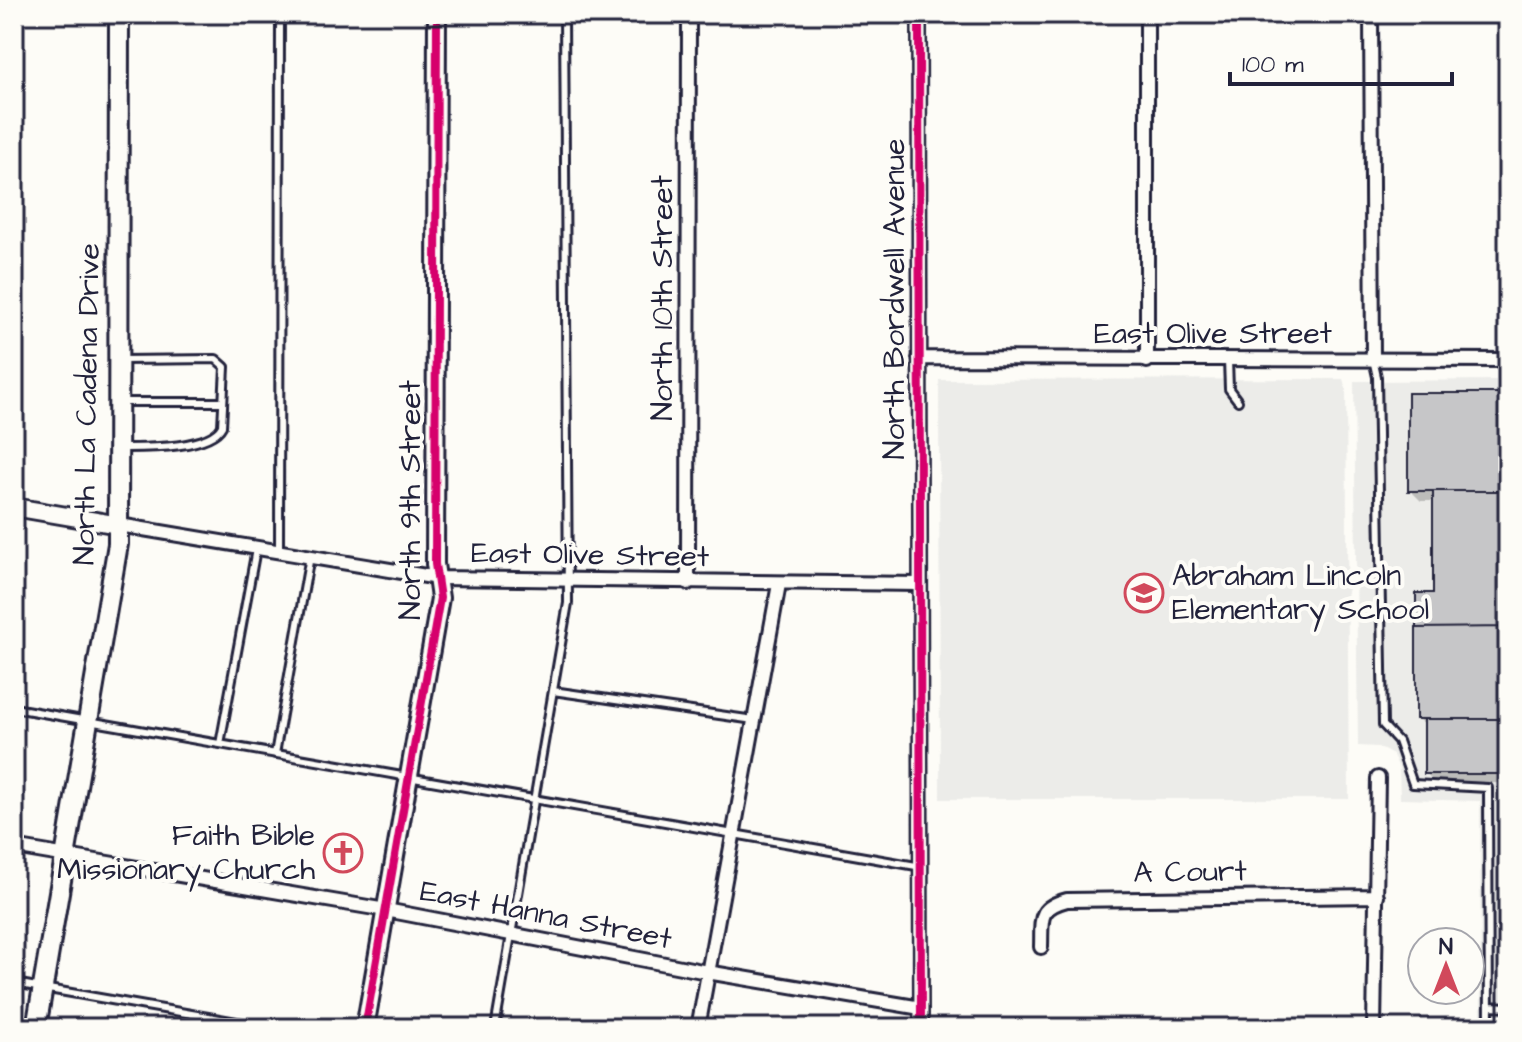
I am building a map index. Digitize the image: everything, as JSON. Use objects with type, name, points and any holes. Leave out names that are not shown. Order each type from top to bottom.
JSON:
[{"type":"main road","name":"North La Cadena Drive","points":[[36,1028],[119,525],[119,14]]},
{"type":"street","name":"North 9th Street","points":[[365,1028],[440,598],[437,14]]},
{"type":"street","name":"North 10th Street","points":[[688,583],[689,14]]},
{"type":"street","name":"North Bordwell Avenue","points":[[919,14],[921,1028]]},
{"type":"street","points":[[1147,14],[1147,361]]},
{"type":"street","points":[[1371,14],[1373,359]]},
{"type":"street","name":"East Olive Street","points":[[919,358],[1508,360]]},
{"type":"street","points":[[14,507],[119,525]]},
{"type":"street","name":"East Olive Street","points":[[119,525],[438,578],[920,584]]},
{"type":"street","points":[[698,1028],[779,584]]},
{"type":"street","points":[[1374,1028],[1378,778]]},
{"type":"street","name":"East Hanna Street","points":[[14,847],[386,910],[707,972],[921,1008]]},
{"type":"street","name":"A Court","points":[[1041,947],[1042,915],[1049,905],[1067,900],[1377,896]]},
{"type":"lane","points":[[279,551],[280,14]]},
{"type":"lane","points":[[495,1028],[568,603],[564,14]]},
{"type":"lane","points":[[119,360],[216,359],[225,367],[222,426],[218,432],[182,446],[119,448]]},
{"type":"lane","points":[[1373,359],[1377,377],[1383,725],[1398,741],[1413,784],[1488,788],[1489,1028]]},
{"type":"lane","points":[[1228,360],[1229,389],[1238,401]]},
{"type":"lane","points":[[119,402],[223,402]]},
{"type":"lane","points":[[220,744],[256,549]]},
{"type":"lane","points":[[275,754],[310,556]]},
{"type":"lane","points":[[553,691],[754,720]]},
{"type":"lane","points":[[14,708],[922,867]]},
{"type":"lane","points":[[14,983],[272,1028]]},
{"type":"lane","points":[[1490,1006],[1508,1007]]},
{"type":"shaded area","name":"Abraham Lincoln Elementary School","points":[[1343,379],[1346,388],[1349,799],[940,799],[939,380]]},
{"type":"shaded area","points":[[1508,380],[1508,1028],[1481,1028],[1481,1006],[1486,1006],[1486,926],[1481,926],[1480,801],[1400,799],[1399,768],[1393,755],[1378,747],[1358,746],[1354,381]]},
{"type":"building","points":[[1408,393],[1508,393],[1508,491],[1408,491]]},
{"type":"building","points":[[1433,491],[1508,491],[1508,627],[1416,628],[1416,593],[1433,593]]},
{"type":"building","points":[[1508,627],[1508,719],[1416,719],[1416,628]]},
{"type":"building","points":[[1424,719],[1508,719],[1508,774],[1424,774]]},
{"type":"building","points":[[1502,774],[1508,774],[1508,933],[1503,933]]},
{"type":"cycle path","points":[[365,1028],[440,598],[435,564],[437,14]]},
{"type":"cycle path","points":[[919,14],[921,1028]]},
{"type":"place","name":"Abraham Lincoln Elementary School","points":[[1144,593]]},
{"type":"place","name":"Faith Bible Missionary Church","points":[[343,853]]}]
